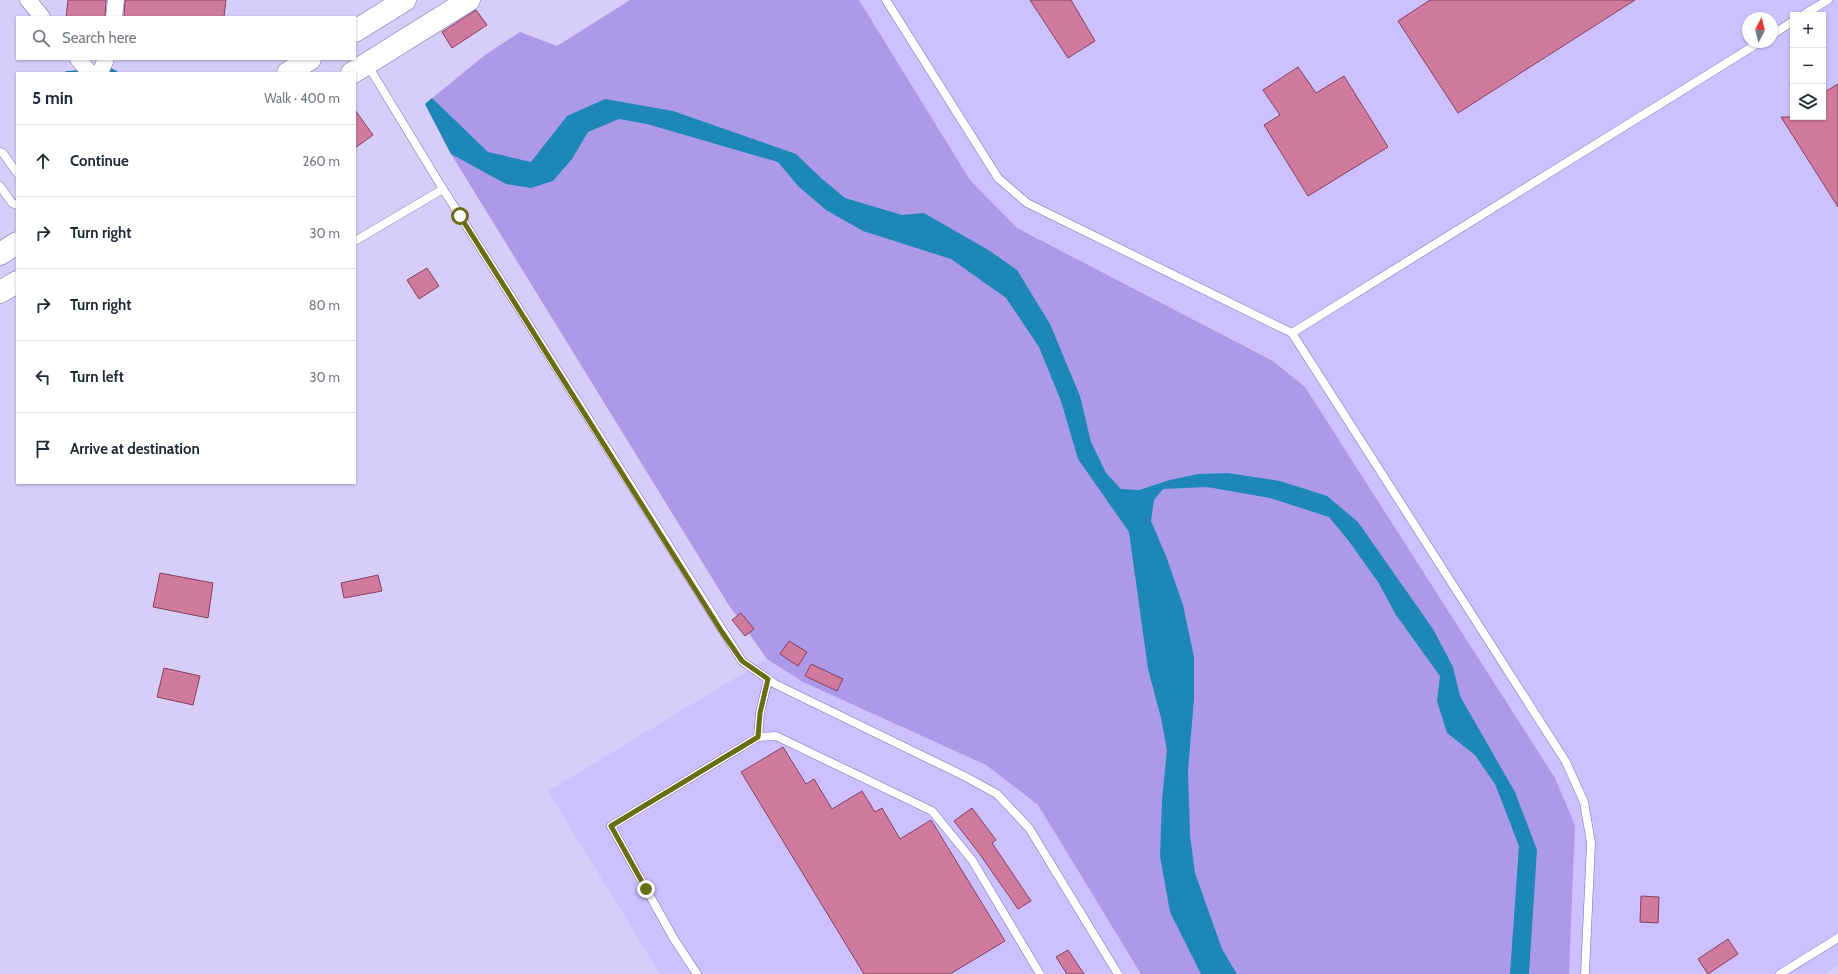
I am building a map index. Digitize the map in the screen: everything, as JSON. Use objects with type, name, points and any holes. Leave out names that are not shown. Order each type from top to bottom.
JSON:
[{"type":"street","points":[[28,0],[41,16]]},
{"type":"street","points":[[114,16],[116,0]]},
{"type":"street","points":[[356,30],[405,0]]},
{"type":"street","points":[[356,52],[359,68],[469,0]]},
{"type":"street","points":[[79,60],[89,72]]},
{"type":"street","points":[[290,72],[308,60]]},
{"type":"street","points":[[0,254],[16,244]]},
{"type":"street","points":[[0,292],[16,283]]},
{"type":"lane","points":[[886,0],[998,178],[1027,203],[1292,333],[1566,762],[1584,802],[1591,843],[1585,974]]},
{"type":"lane","points":[[1808,12],[1828,0]]},
{"type":"lane","points":[[1778,31],[1790,24]]},
{"type":"lane","points":[[1292,333],[1750,48]]},
{"type":"lane","points":[[359,68],[409,134],[722,632],[742,661],[775,684],[997,794],[1029,828],[1118,974]]},
{"type":"lane","points":[[0,152],[3,153],[16,172]]},
{"type":"lane","points":[[0,186],[12,203],[16,205]]},
{"type":"lane","points":[[356,240],[443,189]]},
{"type":"lane","points":[[758,737],[760,713],[768,679]]},
{"type":"lane","points":[[697,974],[674,939],[611,826],[758,737],[776,736],[932,811],[972,860],[1040,974]]},
{"type":"lane","points":[[1780,974],[1838,938]]},
{"type":"shaded area","points":[[630,0],[859,0],[970,180],[1017,228],[1273,361],[1305,387],[1555,778],[1575,825],[1569,974],[1141,974],[1038,805],[986,765],[803,682],[767,659],[728,604],[451,154],[425,104],[485,55],[520,32],[557,46]]},
{"type":"shaded area","points":[[859,0],[1838,0],[1838,965],[1823,974],[1569,974],[1575,825],[1305,387],[1273,361],[1017,228],[970,180]]},
{"type":"shaded area","points":[[767,659],[803,682],[986,765],[1038,805],[1141,974],[660,974],[548,791]]},
{"type":"water","points":[[432,98],[488,152],[531,162],[567,116],[605,99],[673,111],[796,154],[845,198],[902,215],[924,213],[990,251],[1017,270],[1050,324],[1080,396],[1091,442],[1106,473],[1121,489],[1139,490],[1170,480],[1198,474],[1228,473],[1280,481],[1327,496],[1358,522],[1433,629],[1453,667],[1460,696],[1515,792],[1537,850],[1529,974],[1510,974],[1519,846],[1495,784],[1475,755],[1447,733],[1437,701],[1440,676],[1396,615],[1378,582],[1348,540],[1329,517],[1270,498],[1207,487],[1163,489],[1154,500],[1151,521],[1166,556],[1183,605],[1194,657],[1194,699],[1188,771],[1190,835],[1195,873],[1222,949],[1237,974],[1201,974],[1170,912],[1160,856],[1162,799],[1167,750],[1161,718],[1148,669],[1129,532],[1078,459],[1061,401],[1039,347],[1006,298],[951,259],[863,231],[826,210],[798,186],[778,162],[647,124],[619,119],[588,132],[572,159],[553,181],[531,188],[506,184],[451,154],[425,104]]},
{"type":"building","points":[[68,0],[106,0],[105,16],[66,16]]},
{"type":"building","points":[[125,0],[226,0],[224,16],[124,16]]},
{"type":"building","points":[[1030,0],[1071,0],[1095,41],[1068,58]]},
{"type":"building","points":[[1430,0],[1635,0],[1458,113],[1398,21]]},
{"type":"building","points":[[476,10],[487,25],[452,48],[442,32]]},
{"type":"building","points":[[1298,67],[1316,93],[1344,76],[1388,147],[1308,196],[1264,125],[1280,115],[1263,90]]},
{"type":"building","points":[[1838,84],[1838,207],[1781,117],[1790,117],[1790,120],[1826,120],[1826,91]]},
{"type":"building","points":[[356,111],[373,135],[356,147]]},
{"type":"building","points":[[427,268],[439,286],[419,299],[407,280]]},
{"type":"building","points":[[160,573],[213,583],[208,618],[153,607]]},
{"type":"building","points":[[378,575],[382,591],[344,598],[341,583]]},
{"type":"building","points":[[741,613],[754,629],[745,636],[732,620]]},
{"type":"building","points":[[789,641],[807,652],[798,666],[780,654]]},
{"type":"building","points":[[811,664],[843,679],[837,691],[805,676]]},
{"type":"building","points":[[164,668],[200,676],[193,705],[157,697]]},
{"type":"building","points":[[783,747],[806,784],[814,779],[832,809],[862,791],[875,812],[882,808],[900,839],[931,820],[1005,941],[950,974],[864,974],[741,772]]},
{"type":"building","points":[[972,808],[996,840],[992,843],[1031,901],[1018,909],[979,853],[954,821]]},
{"type":"building","points":[[1641,896],[1659,897],[1658,923],[1640,922]]},
{"type":"building","points":[[1728,939],[1738,954],[1708,974],[1698,959]]},
{"type":"building","points":[[1068,950],[1084,974],[1067,974],[1056,957]]},
{"type":"waterway","points":[[105,70],[109,69],[114,72]]},
{"type":"route","points":[[460,216],[722,632],[742,661],[768,679],[760,713],[758,737],[611,826],[646,889]]}]
